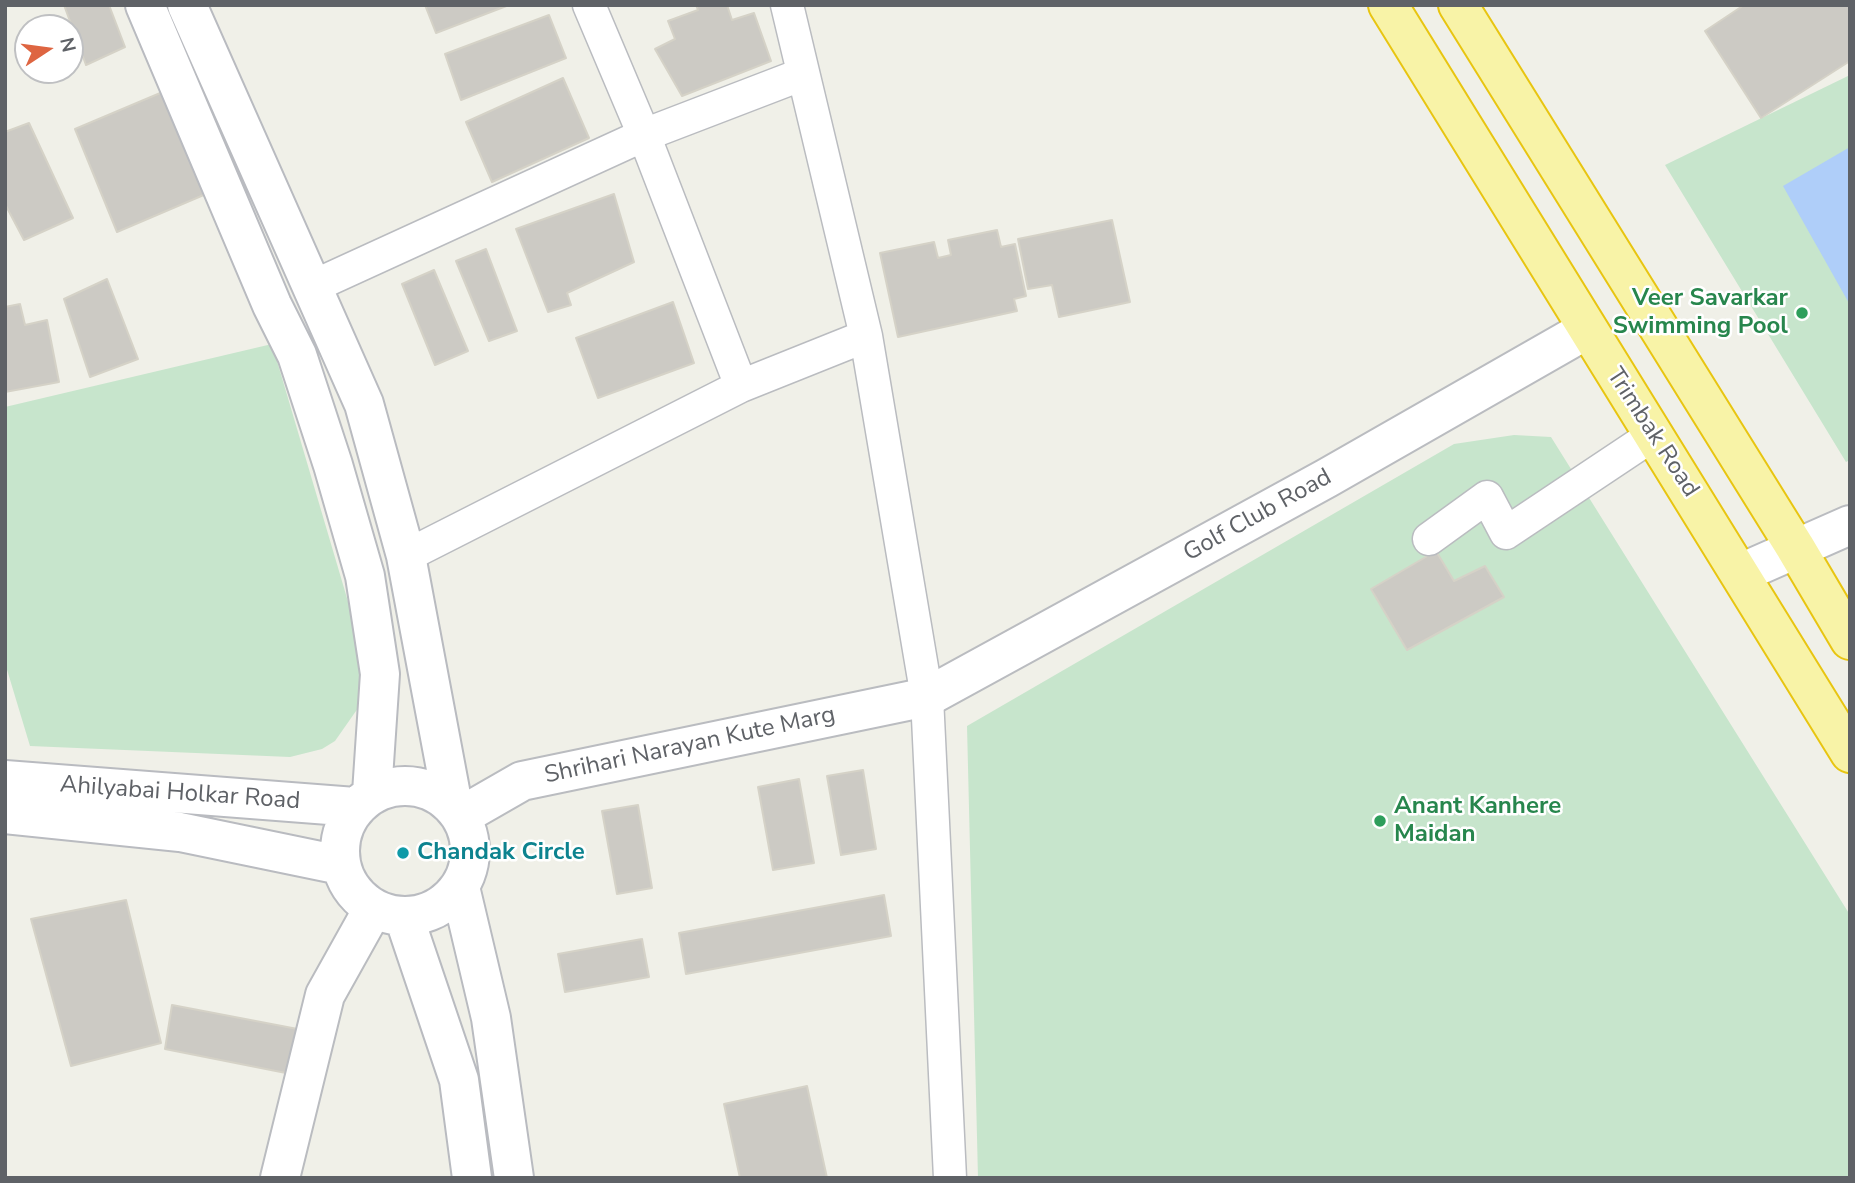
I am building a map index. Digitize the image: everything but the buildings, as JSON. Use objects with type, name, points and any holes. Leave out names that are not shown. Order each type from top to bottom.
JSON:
[{"type":"highway","name":"Trimbak Road","points":[[1388,5],[1850,753]]},
{"type":"highway","points":[[1458,5],[1850,640]]},
{"type":"main road","points":[[145,5],[272,305],[297,355],[341,490],[365,576],[380,674],[364,800]]},
{"type":"main road","points":[[187,5],[314,286],[364,404],[406,556],[457,811],[468,833],[468,870],[460,887],[445,903],[426,914],[388,913],[361,900],[340,866],[339,847],[344,826],[364,800],[393,786],[415,786],[436,792],[457,811]]},
{"type":"main road","name":"Golf Club Road","points":[[927,697],[1327,478],[1587,330]]},
{"type":"main road","points":[[1741,573],[1850,525]]},
{"type":"main road","name":"Shrihari Narayan Kute Marg","points":[[457,811],[522,781],[927,697]]},
{"type":"main road","name":"Ahilyabai Holkar Road","points":[[5,780],[364,800]]},
{"type":"main road","name":"Ahilyabai Holkar Road","points":[[5,814],[180,832],[340,866]]},
{"type":"main road","points":[[460,887],[491,1018],[514,1178]]},
{"type":"main road","points":[[280,1178],[325,995],[388,913]]},
{"type":"main road","points":[[388,913],[459,1080],[472,1178]]},
{"type":"street","points":[[589,5],[644,135],[741,386]]},
{"type":"street","points":[[787,5],[866,336],[927,697],[950,1178]]},
{"type":"street","points":[[314,286],[644,135],[803,74]]},
{"type":"street","points":[[406,556],[741,386],[866,336]]},
{"type":"street","points":[[1429,539],[1487,497],[1506,533],[1653,435]]},
{"type":"green space","name":"Veer Savarkar Swimming Pool","points":[[1850,75],[1850,460],[1846,462],[1665,165]]},
{"type":"green space","points":[[272,344],[357,632],[364,672],[363,701],[335,741],[322,749],[290,757],[30,746],[5,663],[5,407]]},
{"type":"green space","name":"Anant Kanhere Maidan","points":[[1514,435],[1551,437],[1850,915],[1850,1178],[978,1178],[967,726],[1454,444]]},
{"type":"water","points":[[1850,147],[1850,305],[1783,186]]},
{"type":"place","name":"Veer Savarkar Swimming Pool","points":[[1802,313]]},
{"type":"place","name":"Anant Kanhere Maidan","points":[[1380,821]]},
{"type":"place","name":"Chandak Circle","points":[[403,853]]}]
